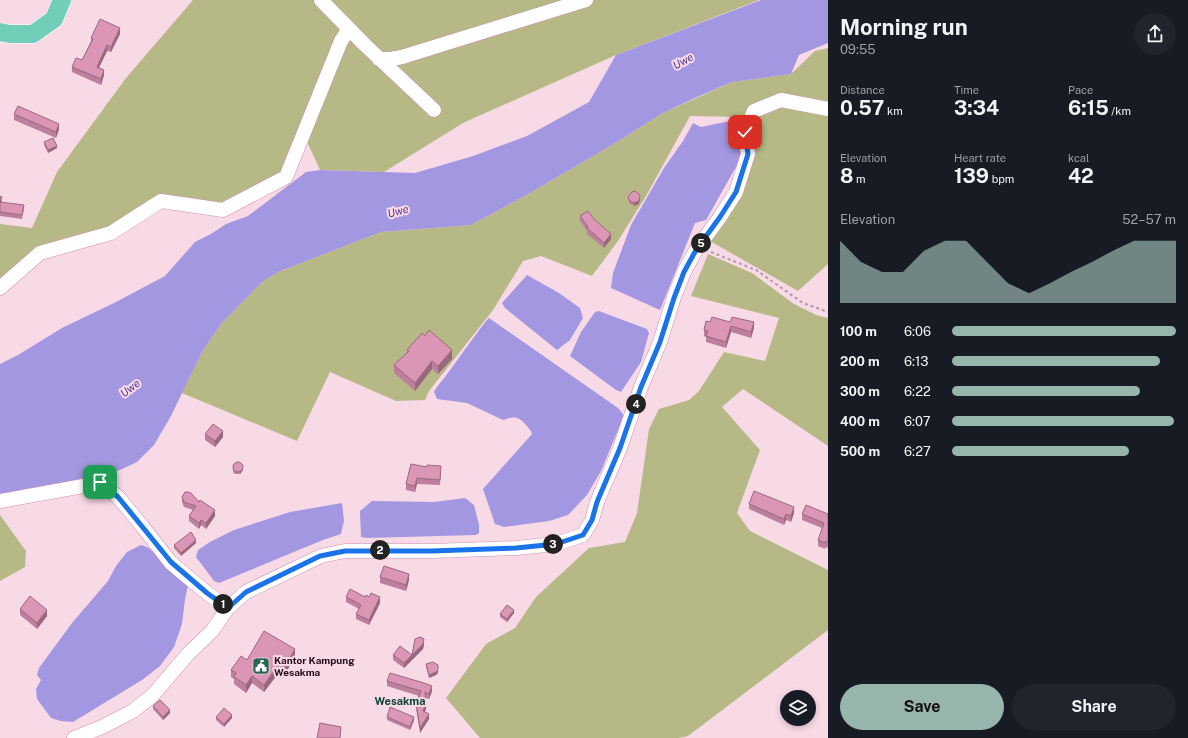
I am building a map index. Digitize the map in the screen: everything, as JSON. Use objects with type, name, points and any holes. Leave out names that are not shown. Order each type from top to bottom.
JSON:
[{"type":"main road","points":[[0,32],[10,34],[33,34],[54,19],[62,0]]},
{"type":"street","points":[[321,0],[348,29],[434,110]]},
{"type":"street","points":[[379,59],[402,57],[586,0]]},
{"type":"street","points":[[0,288],[40,253],[111,233],[161,201],[224,210],[286,177],[341,41],[348,29]]},
{"type":"street","points":[[74,738],[102,727],[133,711],[153,695],[188,654],[212,630],[228,608],[246,592],[320,556],[345,551],[432,551],[516,548],[556,544],[583,535],[592,520],[597,502],[620,448],[641,387],[660,342],[676,291],[684,272],[696,250],[736,192],[748,154],[745,132],[754,111],[782,100],[828,109]]},
{"type":"street","points":[[0,501],[100,482],[118,497],[171,562],[207,593],[228,608]]},
{"type":"path","points":[[696,250],[714,252],[756,270],[803,303],[828,312]]},
{"type":"green space","points":[[193,0],[759,0],[616,55],[463,123],[384,172],[320,170],[304,135],[286,177],[224,210],[161,201],[111,233],[40,253],[0,288],[0,224],[32,228],[57,172],[126,78]]},
{"type":"green space","points":[[828,48],[828,264],[798,291],[701,236],[756,154],[744,117],[690,116],[646,196],[618,241],[592,276],[541,256],[523,261],[493,310],[429,391],[425,400],[396,401],[330,372],[297,441],[182,393],[202,352],[221,324],[262,282],[278,272],[381,232],[471,225],[523,197],[612,145],[663,113],[732,82],[791,74],[815,51]]},
{"type":"green space","points":[[708,254],[752,273],[794,304],[816,315],[828,318],[828,446],[743,389],[722,407],[760,450],[737,513],[750,531],[828,570],[828,630],[688,736],[679,738],[480,738],[446,698],[486,644],[515,628],[536,597],[589,548],[625,542],[637,513],[649,429],[659,409],[689,400],[699,391],[724,352],[765,361],[779,318],[691,296]]},
{"type":"green space","points":[[0,515],[26,551],[25,567],[0,581]]},
{"type":"water","name":"Uwe","points":[[761,0],[828,0],[828,43],[799,55],[791,74],[732,82],[663,113],[612,145],[523,197],[471,225],[381,232],[278,272],[262,282],[221,324],[202,352],[171,416],[154,445],[137,462],[120,470],[67,482],[0,494],[0,364],[18,355],[62,328],[165,276],[195,242],[226,224],[248,216],[306,172],[320,170],[415,173],[473,156],[527,136],[589,102],[616,55]]},
{"type":"water","points":[[740,119],[742,129],[733,143],[745,151],[706,220],[695,223],[660,310],[611,288],[613,273],[631,225],[664,168],[683,141],[693,123],[701,127]]},
{"type":"water","points":[[527,275],[559,293],[580,308],[583,318],[570,340],[557,350],[505,308],[502,303]]},
{"type":"water","points":[[599,311],[647,329],[649,333],[641,362],[621,392],[616,390],[570,356],[581,332],[595,312]]},
{"type":"water","points":[[489,318],[618,408],[623,414],[623,418],[601,471],[587,495],[568,515],[549,521],[504,527],[495,524],[483,489],[532,434],[531,431],[519,419],[511,418],[503,420],[467,403],[437,399],[434,392]]},
{"type":"water","points":[[465,498],[474,505],[479,525],[479,533],[476,535],[361,537],[360,511],[372,501],[434,502]]},
{"type":"water","points":[[342,503],[344,521],[341,534],[219,583],[214,581],[196,557],[198,550],[234,530],[290,512]]},
{"type":"water","points":[[141,545],[147,547],[176,570],[188,585],[182,624],[174,647],[160,666],[142,680],[73,722],[51,718],[37,699],[36,689],[41,680],[37,675],[39,668],[72,623],[108,581],[116,566],[127,552]]},
{"type":"building","points":[[100,19],[120,28],[111,47],[107,45],[97,67],[104,70],[101,79],[72,67],[76,58],[82,60],[93,39],[91,38]]},
{"type":"building","points":[[18,106],[59,124],[56,132],[14,114]]},
{"type":"building","points":[[53,138],[57,146],[48,150],[44,142]]},
{"type":"building","points":[[635,191],[640,195],[639,201],[634,203],[629,200],[628,197]]},
{"type":"building","points":[[0,202],[24,205],[22,215],[0,212]]},
{"type":"building","points":[[588,211],[594,219],[611,234],[604,243],[587,228],[588,227],[580,216]]},
{"type":"building","points":[[712,317],[730,322],[732,317],[754,322],[751,332],[731,326],[726,342],[706,336],[708,331],[704,330],[706,321],[710,322]]},
{"type":"building","points":[[429,330],[452,350],[438,366],[432,361],[415,383],[394,365],[409,351],[407,350],[422,333],[425,336]]},
{"type":"building","points":[[213,424],[223,431],[215,441],[205,434]]},
{"type":"building","points":[[236,462],[240,462],[242,463],[242,471],[236,472],[233,469],[233,465]]},
{"type":"building","points":[[411,464],[427,467],[427,465],[441,466],[440,480],[417,478],[415,486],[406,484]]},
{"type":"building","points":[[754,491],[794,507],[791,516],[786,514],[784,519],[749,504]]},
{"type":"building","points":[[185,492],[191,493],[199,502],[200,500],[215,510],[206,523],[201,520],[199,523],[189,516],[196,506],[184,502],[182,497]]},
{"type":"building","points":[[806,505],[828,514],[828,542],[826,541],[825,543],[818,540],[824,523],[802,514]]},
{"type":"building","points":[[191,532],[196,540],[181,553],[174,545]]},
{"type":"building","points":[[384,566],[409,574],[406,585],[380,577]]},
{"type":"building","points":[[350,589],[365,597],[366,595],[369,597],[371,593],[380,597],[369,620],[356,614],[361,605],[346,597]]},
{"type":"building","points":[[30,596],[47,610],[37,623],[20,609]]},
{"type":"building","points":[[507,605],[514,610],[507,619],[500,614]]},
{"type":"building","points":[[264,631],[295,649],[283,670],[277,667],[264,685],[252,676],[246,685],[234,677],[236,673],[231,670],[241,656],[247,660]]},
{"type":"building","points":[[420,637],[424,639],[423,644],[412,655],[415,639]]},
{"type":"building","points":[[400,646],[412,655],[404,663],[393,655]]},
{"type":"building","points":[[433,662],[438,665],[438,670],[429,675],[426,664]]},
{"type":"building","points":[[390,673],[432,686],[429,694],[425,692],[426,704],[423,711],[429,714],[420,728],[416,703],[421,691],[387,681]]},
{"type":"building","points":[[160,700],[170,710],[163,717],[153,706]]},
{"type":"building","points":[[390,707],[414,717],[410,727],[387,717]]},
{"type":"building","points":[[224,708],[232,715],[224,724],[216,717]]},
{"type":"building","points":[[320,723],[341,727],[340,738],[317,738]]},
{"type":"place","name":"Kantor Kampung Wesakma","points":[[261,666]]},
{"type":"district","name":"Wesakma","points":[[400,701]]},
{"type":"route","points":[[100,482],[118,497],[171,562],[207,593],[228,608],[246,592],[320,556],[345,551],[432,551],[516,548],[556,544],[583,535],[592,520],[597,502],[620,448],[641,387],[660,342],[684,272],[696,250],[736,192],[748,154],[745,132]]}]
